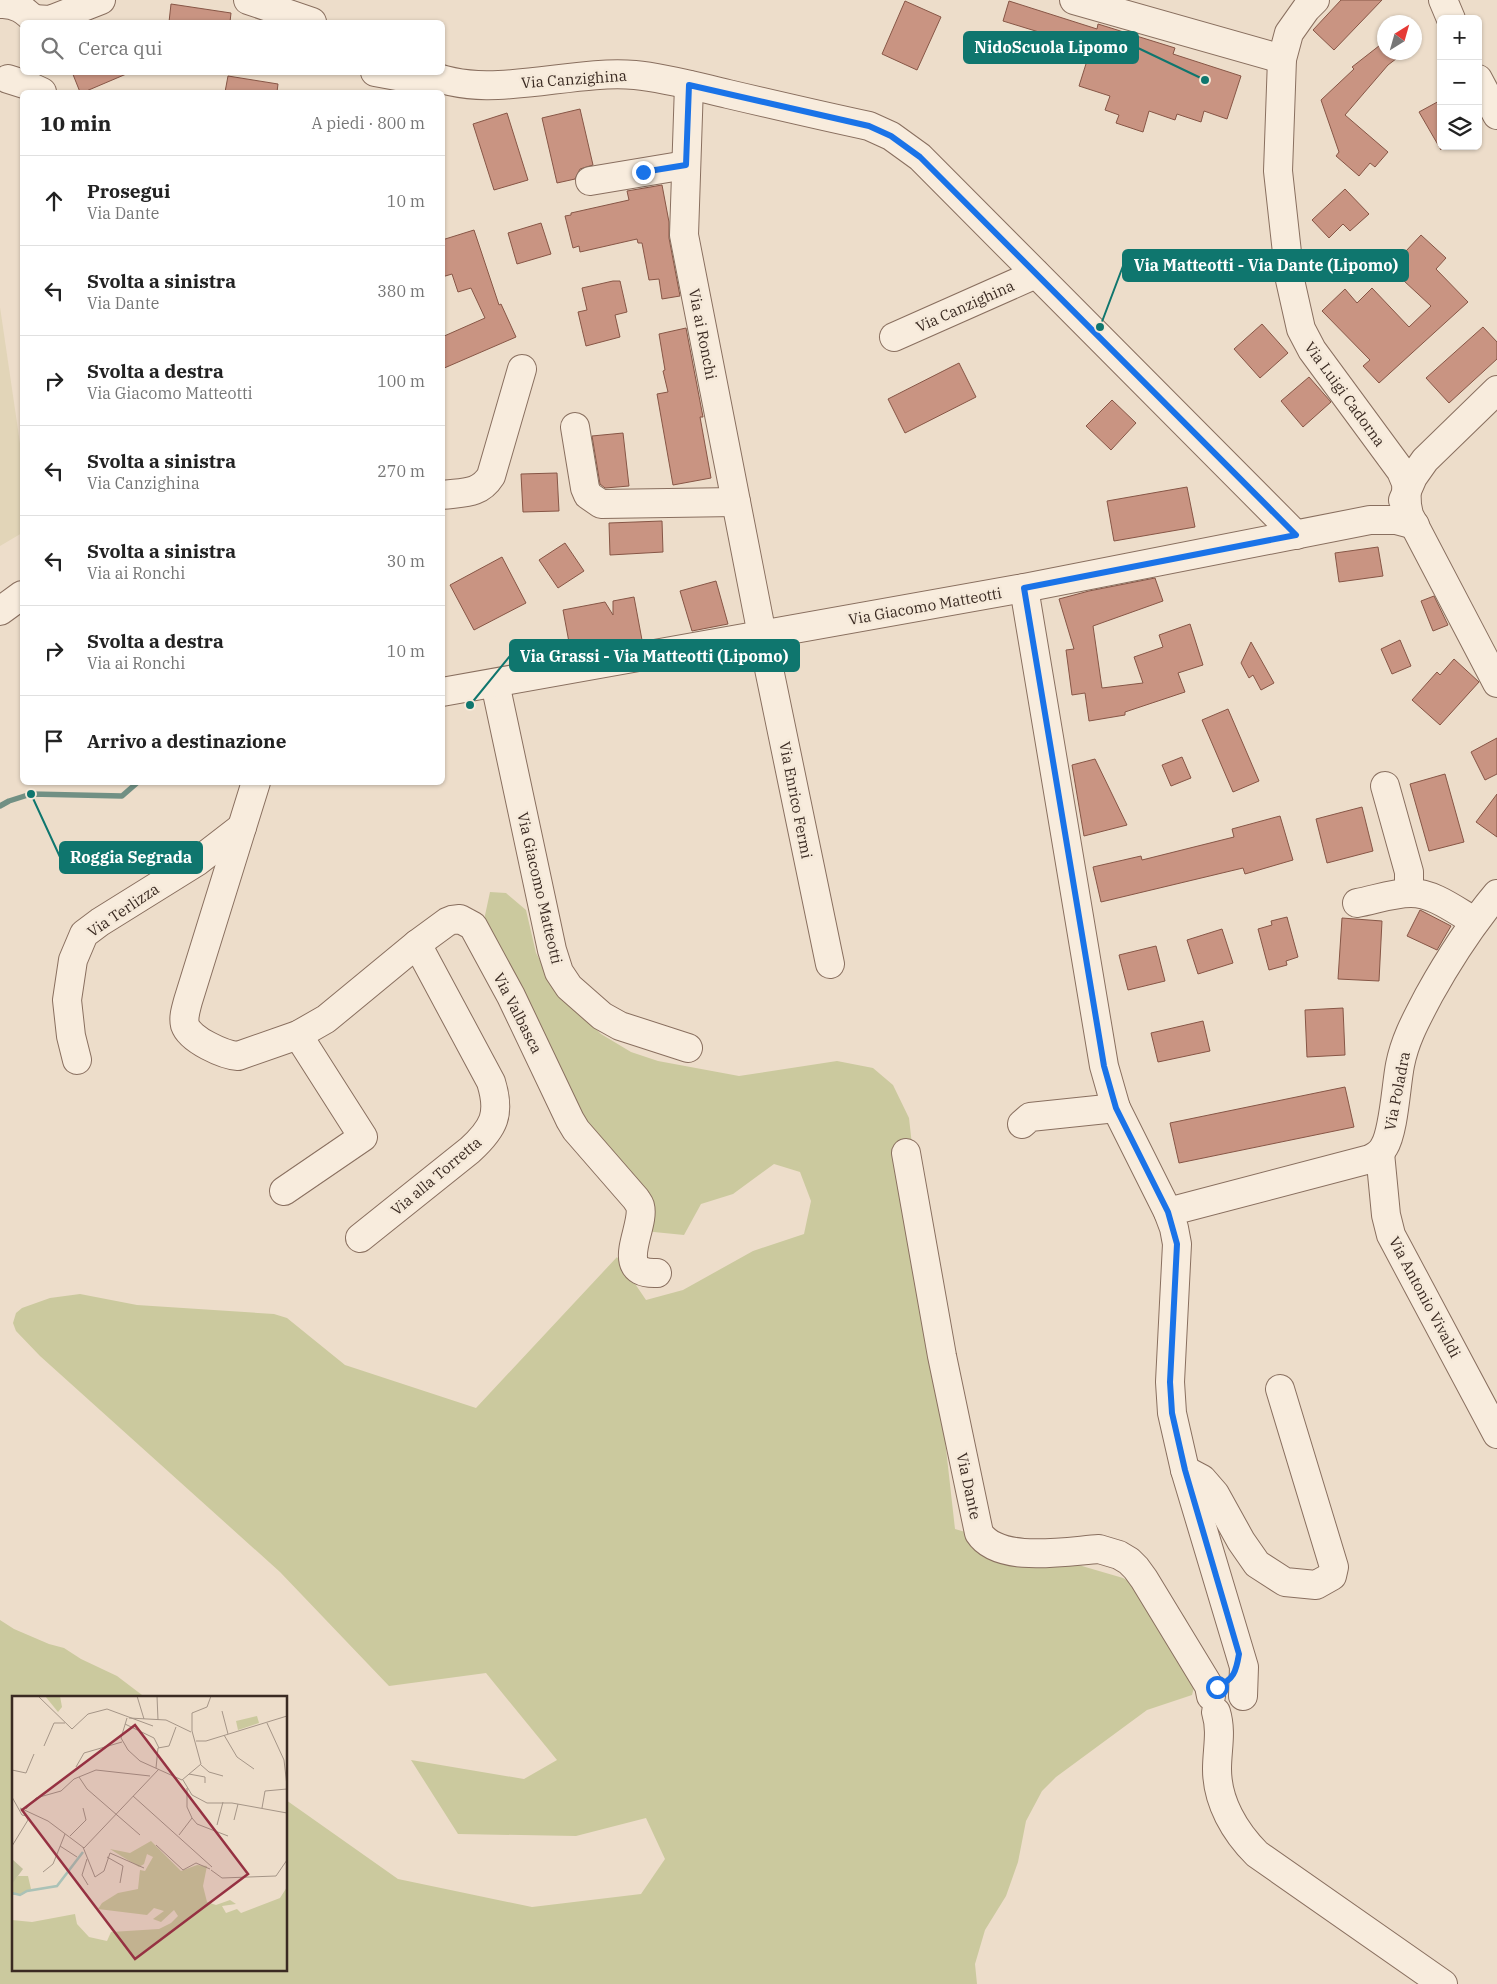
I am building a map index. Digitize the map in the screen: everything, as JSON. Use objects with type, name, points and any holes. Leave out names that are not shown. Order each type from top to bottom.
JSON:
[{"type":"street","points":[[28,13],[101,0]]},
{"type":"street","points":[[248,0],[306,20]]},
{"type":"street","points":[[1074,0],[1282,59]]},
{"type":"street","name":"Via Luigi Cadorna","points":[[1316,0],[1306,8],[1289,33],[1282,59],[1278,171],[1290,280],[1301,329],[1312,350],[1401,471],[1406,484],[1407,505],[1415,525],[1497,683]]},
{"type":"street","points":[[1443,0],[1449,15]]},
{"type":"street","points":[[44,75],[53,90]]},
{"type":"street","name":"Via Canzighina","points":[[392,75],[424,81],[492,85],[635,76],[689,85],[869,126],[891,136],[920,157],[1296,535]]},
{"type":"street","points":[[11,77],[38,90]]},
{"type":"street","name":"Via ai Ronchi","points":[[689,85],[684,235],[762,635]]},
{"type":"street","points":[[1482,87],[1497,115]]},
{"type":"street","points":[[590,181],[686,165]]},
{"type":"street","name":"Via Canzighina","points":[[894,337],[1042,281]]},
{"type":"street","name":"Via Canzighina","points":[[922,341],[1042,281]]},
{"type":"street","points":[[445,495],[473,491],[485,485],[490,476],[522,369]]},
{"type":"street","points":[[1383,519],[1398,506],[1413,477],[1426,460],[1497,390]]},
{"type":"street","points":[[575,427],[585,488],[588,495],[601,504],[736,502]]},
{"type":"street","name":"Via Giacomo Matteotti","points":[[445,691],[1024,588],[1383,519],[1415,525]]},
{"type":"street","points":[[1024,588],[1104,1066],[1116,1108],[1168,1212],[1177,1244],[1170,1398],[1185,1470],[1244,1667],[1223,1694],[1217,1769],[1219,1792],[1235,1827],[1245,1842],[1258,1854],[1443,1984]]},
{"type":"street","points":[[0,610],[20,596]]},
{"type":"street","name":"Via Enrico Fermi","points":[[762,635],[830,964]]},
{"type":"street","name":"Via Giacomo Matteotti","points":[[495,683],[552,950],[559,972],[569,986],[602,1016],[620,1026],[688,1048]]},
{"type":"street","name":"Via Valbasca","points":[[255,785],[188,1001],[185,1024],[194,1036],[221,1053],[229,1056],[238,1056],[298,1035],[326,1019],[417,944],[452,920],[460,919],[473,926],[511,996],[576,1130],[640,1206],[632,1252],[634,1263],[646,1274],[657,1273]]},
{"type":"street","points":[[1385,786],[1409,872],[1409,893]]},
{"type":"street","name":"Via Terlizza","points":[[77,1060],[71,1036],[67,1000],[73,960],[84,934],[198,861],[242,827]]},
{"type":"street","points":[[1357,903],[1409,893],[1417,894],[1440,902],[1474,921]]},
{"type":"street","name":"Via Poladra","points":[[1380,1152],[1388,1140],[1400,1065],[1407,1039],[1445,966],[1474,921],[1497,894]]},
{"type":"street","name":"Via alla Torretta","points":[[360,1238],[477,1144],[488,1132],[496,1114],[496,1097],[491,1082],[417,944]]},
{"type":"street","points":[[284,1191],[363,1137],[298,1035]]},
{"type":"street","points":[[1022,1124],[1030,1117],[1116,1108]]},
{"type":"street","points":[[1168,1212],[1370,1159],[1380,1152]]},
{"type":"street","name":"Via Antonio Vivaldi","points":[[1380,1152],[1386,1215],[1391,1235],[1497,1434]]},
{"type":"street","name":"Via Dante","points":[[906,1153],[942,1356],[979,1533],[987,1543],[1000,1549],[1034,1554],[1100,1549],[1129,1560],[1223,1694]]},
{"type":"street","points":[[1185,1470],[1202,1479],[1215,1494],[1241,1541],[1257,1564],[1285,1582],[1316,1585],[1332,1576],[1334,1566],[1280,1389]]},
{"type":"shaded area","points":[[0,307],[20,443],[20,534],[0,546]]},
{"type":"shaded area","points":[[490,892],[506,893],[526,910],[536,953],[551,980],[601,1034],[631,1052],[658,1061],[739,1076],[837,1061],[873,1068],[893,1085],[909,1118],[955,1529],[1123,1578],[1179,1609],[1186,1619],[1192,1637],[1202,1646],[1203,1654],[1192,1695],[1147,1710],[1056,1777],[1042,1791],[1026,1821],[1018,1862],[1006,1896],[985,1930],[975,1964],[977,1984],[0,1984],[0,1620],[14,1629],[49,1644],[64,1648],[81,1659],[117,1676],[143,1696],[12,1696],[12,1972],[288,1972],[288,1801],[398,1879],[532,1907],[641,1894],[665,1859],[646,1818],[576,1836],[458,1834],[411,1760],[524,1779],[557,1760],[486,1673],[389,1686],[280,1572],[40,1356],[16,1331],[13,1323],[16,1313],[22,1308],[50,1298],[80,1294],[137,1305],[274,1314],[287,1318],[345,1365],[476,1408],[617,1257],[646,1300],[683,1290],[753,1251],[804,1234],[811,1201],[800,1172],[774,1164],[733,1194],[701,1204],[684,1235],[624,1229],[632,1190],[580,1130],[484,920]]},
{"type":"building","points":[[1341,0],[1382,0],[1334,50],[1313,30]]},
{"type":"building","points":[[905,1],[941,17],[917,70],[882,54]]},
{"type":"building","points":[[1009,1],[1097,29],[1098,24],[1175,48],[1173,54],[1241,76],[1227,119],[1204,111],[1201,122],[1177,114],[1175,120],[1149,111],[1143,132],[1116,123],[1119,115],[1105,110],[1110,96],[1079,86],[1091,48],[1003,21]]},
{"type":"building","points":[[171,4],[231,13],[230,20],[169,20]]},
{"type":"building","points":[[1377,47],[1377,60],[1395,60],[1388,65],[1345,115],[1388,152],[1375,167],[1370,163],[1359,176],[1336,156],[1339,152],[1321,100],[1354,69],[1352,67]]},
{"type":"building","points":[[73,75],[124,75],[89,90],[79,90]]},
{"type":"building","points":[[228,76],[278,84],[277,90],[225,90]]},
{"type":"building","points":[[1437,102],[1437,143],[1419,112]]},
{"type":"building","points":[[580,109],[593,165],[580,169],[575,179],[557,183],[542,118]]},
{"type":"building","points":[[507,113],[528,180],[494,190],[473,124]]},
{"type":"building","points":[[662,185],[669,222],[669,238],[680,296],[662,299],[659,279],[649,280],[642,243],[638,243],[637,239],[580,252],[579,246],[573,248],[565,216],[629,200],[627,191]]},
{"type":"building","points":[[1345,189],[1369,214],[1350,231],[1343,224],[1329,238],[1312,220]]},
{"type":"building","points":[[541,223],[551,254],[517,264],[508,233]]},
{"type":"building","points":[[474,230],[499,305],[501,304],[516,337],[445,368],[445,336],[485,318],[471,288],[458,292],[452,274],[445,276],[445,239]]},
{"type":"building","points":[[1421,235],[1446,258],[1436,269],[1468,302],[1379,383],[1363,366],[1370,360],[1322,311],[1345,289],[1357,303],[1372,288],[1409,327],[1431,306],[1390,268]]},
{"type":"building","points":[[620,281],[627,312],[615,315],[620,337],[586,346],[578,312],[587,310],[582,288]]},
{"type":"building","points":[[1262,324],[1288,353],[1260,378],[1234,349]]},
{"type":"building","points":[[1483,327],[1497,342],[1497,359],[1449,403],[1426,378]]},
{"type":"building","points":[[686,328],[703,417],[700,417],[711,478],[673,485],[657,394],[668,392],[663,371],[665,370],[659,334]]},
{"type":"building","points":[[959,363],[976,397],[905,433],[888,399]]},
{"type":"building","points":[[1309,377],[1331,402],[1303,427],[1281,401]]},
{"type":"building","points":[[1112,400],[1136,423],[1111,450],[1086,426]]},
{"type":"building","points":[[623,433],[629,486],[605,488],[600,484],[592,436]]},
{"type":"building","points":[[557,473],[559,511],[523,512],[521,474]]},
{"type":"building","points":[[1187,487],[1195,527],[1114,541],[1107,501]]},
{"type":"building","points":[[662,521],[663,552],[610,555],[609,523]]},
{"type":"building","points":[[565,543],[584,571],[558,588],[539,560]]},
{"type":"building","points":[[1378,547],[1383,576],[1339,582],[1335,553]]},
{"type":"building","points":[[502,557],[526,603],[474,630],[450,585]]},
{"type":"building","points":[[1155,578],[1163,601],[1093,626],[1102,688],[1143,683],[1134,657],[1163,647],[1159,635],[1190,624],[1203,665],[1178,673],[1185,692],[1125,712],[1125,715],[1089,721],[1085,693],[1072,695],[1066,650],[1074,649],[1059,599]]},
{"type":"building","points":[[716,581],[728,624],[692,631],[680,591]]},
{"type":"building","points":[[1434,596],[1448,625],[1433,631],[1421,601]]},
{"type":"building","points":[[634,597],[642,640],[571,653],[563,610],[605,602],[613,615],[613,601]]},
{"type":"building","points":[[1400,640],[1411,666],[1392,674],[1381,649]]},
{"type":"building","points":[[1251,642],[1274,683],[1261,690],[1253,675],[1249,678],[1241,663]]},
{"type":"building","points":[[1454,659],[1479,682],[1440,725],[1412,700],[1437,672],[1440,675]]},
{"type":"building","points":[[1228,709],[1259,781],[1233,792],[1202,720]]},
{"type":"building","points":[[1497,738],[1497,774],[1485,780],[1471,752]]},
{"type":"building","points":[[1182,757],[1191,778],[1171,786],[1162,765]]},
{"type":"building","points":[[1095,759],[1127,825],[1084,836],[1072,765]]},
{"type":"building","points":[[1445,774],[1464,842],[1429,851],[1410,784]]},
{"type":"building","points":[[1497,794],[1497,837],[1476,822]]},
{"type":"building","points":[[1362,807],[1373,851],[1327,863],[1316,819]]},
{"type":"building","points":[[1280,816],[1293,860],[1245,874],[1243,868],[1101,902],[1093,867],[1141,856],[1142,860],[1234,837],[1232,829]]},
{"type":"building","points":[[1420,910],[1451,926],[1437,950],[1407,936]]},
{"type":"building","points":[[1287,917],[1298,957],[1286,961],[1287,965],[1269,970],[1258,929],[1272,925],[1271,921]]},
{"type":"building","points":[[1342,918],[1382,921],[1379,981],[1338,979]]},
{"type":"building","points":[[1222,929],[1233,963],[1198,974],[1187,940]]},
{"type":"building","points":[[1156,946],[1165,981],[1128,990],[1119,955]]},
{"type":"building","points":[[1343,1008],[1345,1055],[1307,1057],[1305,1010]]},
{"type":"building","points":[[1203,1021],[1210,1051],[1158,1062],[1151,1033]]},
{"type":"building","points":[[1345,1087],[1354,1127],[1179,1163],[1170,1123]]},
{"type":"waterway","points":[[0,806],[31,794],[122,796],[135,785]]},
{"type":"place","name":"NidoScuola Lipomo","points":[[1205,80]]},
{"type":"place","name":"Via Matteotti - Via Dante (Lipomo)","points":[[1100,327]]},
{"type":"place","name":"Via Grassi - Via Matteotti (Lipomo)","points":[[470,705]]},
{"type":"place","name":"Roggia Segrada","points":[[31,794]]},
{"type":"route","points":[[643,172],[686,165],[689,85],[869,126],[891,136],[920,157],[1296,535],[1024,588],[1104,1066],[1116,1108],[1168,1212],[1177,1244],[1170,1382],[1172,1413],[1185,1470],[1239,1654],[1236,1668],[1231,1678],[1226,1683],[1217,1687]]}]
